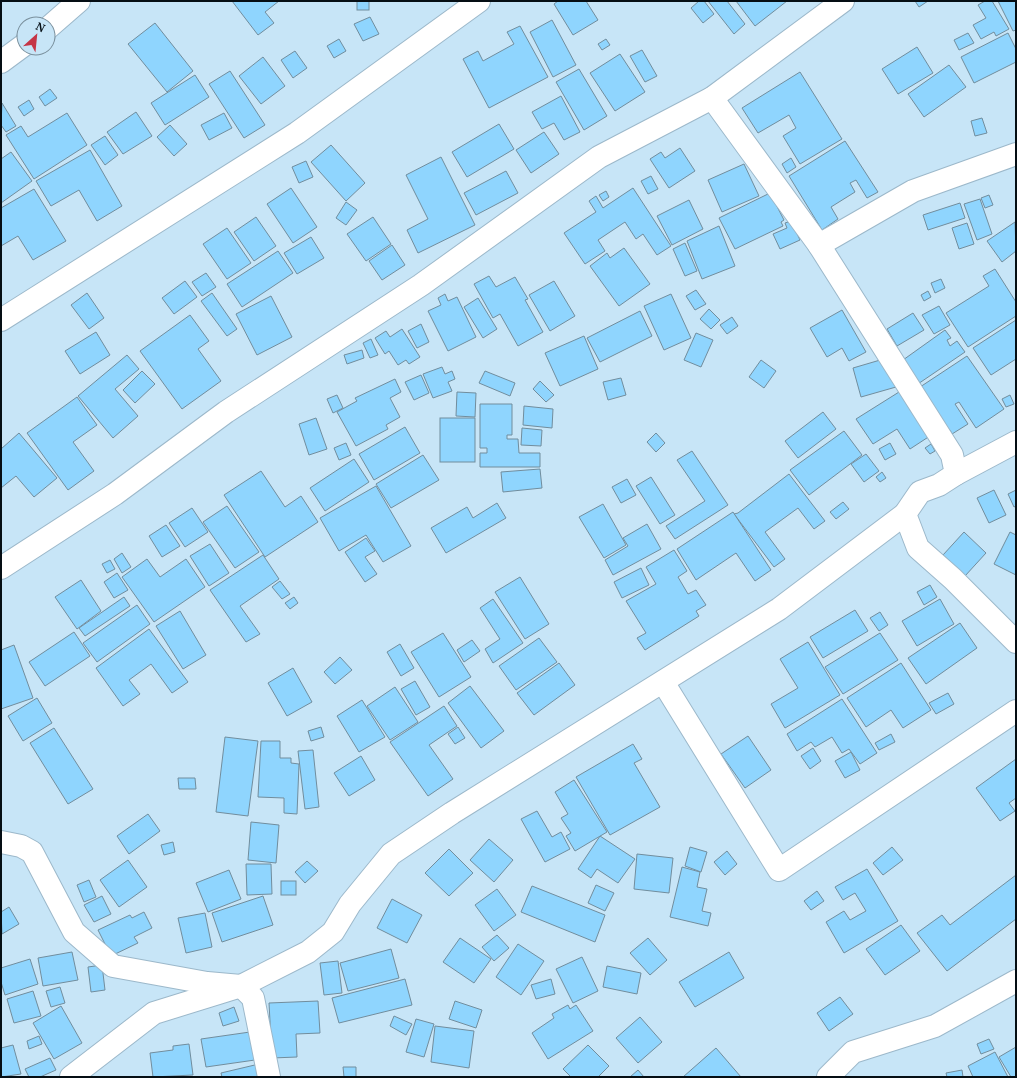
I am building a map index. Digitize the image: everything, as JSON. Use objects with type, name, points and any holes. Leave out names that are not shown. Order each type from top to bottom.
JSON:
[{"type":"street","points":[[56,21],[79,1]]},
{"type":"street","points":[[1,320],[297,133],[479,1]]},
{"type":"street","points":[[1,568],[115,494],[226,412],[421,285],[599,157],[712,98],[843,1]]},
{"type":"street","points":[[1,62],[16,51]]},
{"type":"street","points":[[712,98],[819,245],[952,455],[956,474]]},
{"type":"street","points":[[819,245],[913,191],[1016,154]]},
{"type":"street","points":[[71,1077],[154,1013],[241,986],[308,952],[334,932],[350,904],[391,854],[452,813],[779,609],[904,514],[920,492],[939,485],[956,474],[1016,442]]},
{"type":"street","points":[[904,514],[918,548],[953,579],[1016,642]]},
{"type":"street","points":[[663,682],[779,870],[1016,711]]},
{"type":"street","points":[[1,842],[21,846],[32,852],[74,932],[113,966],[206,983],[241,986],[253,998],[269,1077]]},
{"type":"street","points":[[828,1077],[853,1052],[935,1026],[1016,981]]},
{"type":"building","points":[[232,1],[279,1],[265,12],[274,23],[258,35]]},
{"type":"building","points":[[357,1],[369,1],[369,10],[357,10]]},
{"type":"building","points":[[558,1],[586,1],[598,20],[573,35],[554,4]]},
{"type":"building","points":[[699,1],[704,1],[714,14],[703,23],[691,8]]},
{"type":"building","points":[[708,1],[727,1],[745,24],[734,34]]},
{"type":"building","points":[[736,1],[787,1],[755,26]]},
{"type":"building","points":[[915,1],[928,1],[919,7]]},
{"type":"building","points":[[985,1],[992,1],[1009,29],[996,36],[994,32],[981,39],[973,25],[986,18],[978,5]]},
{"type":"building","points":[[998,1],[1016,1],[1016,30],[1013,31]]},
{"type":"building","points":[[370,17],[379,34],[363,41],[354,24]]},
{"type":"building","points":[[552,20],[576,65],[553,77],[530,32]]},
{"type":"building","points":[[155,23],[193,71],[167,92],[128,44]]},
{"type":"building","points":[[520,26],[548,77],[489,108],[463,59],[478,51],[483,61],[514,44],[507,32]]},
{"type":"building","points":[[968,33],[974,43],[959,50],[954,40]]},
{"type":"building","points":[[1008,33],[1016,49],[1016,62],[974,83],[961,57]]},
{"type":"building","points":[[339,39],[346,51],[334,58],[327,46]]},
{"type":"building","points":[[606,39],[610,45],[602,50],[598,44]]},
{"type":"building","points":[[917,47],[933,73],[898,94],[882,69]]},
{"type":"building","points":[[642,50],[657,76],[645,82],[630,56]]},
{"type":"building","points":[[295,51],[307,68],[293,78],[281,60]]},
{"type":"building","points":[[620,54],[645,92],[615,111],[590,73]]},
{"type":"building","points":[[263,57],[285,86],[261,104],[239,76]]},
{"type":"building","points":[[949,65],[966,87],[924,117],[908,94]]},
{"type":"building","points":[[579,69],[607,116],[584,130],[556,82]]},
{"type":"building","points":[[230,71],[265,125],[244,138],[209,84]]},
{"type":"building","points":[[800,72],[842,139],[800,164],[783,136],[796,128],[789,115],[758,133],[742,108]]},
{"type":"building","points":[[195,75],[209,97],[165,125],[151,103]]},
{"type":"building","points":[[50,89],[57,98],[45,106],[39,97]]},
{"type":"building","points":[[561,96],[580,132],[564,140],[554,123],[542,129],[532,112]]},
{"type":"building","points":[[29,100],[34,109],[24,116],[18,107]]},
{"type":"building","points":[[2,103],[16,126],[6,132],[1,125]]},
{"type":"building","points":[[136,112],[152,136],[123,154],[107,132]]},
{"type":"building","points":[[67,113],[87,145],[34,179],[6,135],[21,126],[28,137]]},
{"type":"building","points":[[224,113],[232,128],[209,140],[201,125]]},
{"type":"building","points":[[982,118],[987,133],[975,136],[971,121]]},
{"type":"building","points":[[499,124],[514,149],[467,177],[452,152]]},
{"type":"building","points":[[170,125],[187,144],[174,156],[157,137]]},
{"type":"building","points":[[544,132],[559,154],[531,173],[516,150]]},
{"type":"building","points":[[105,136],[118,155],[105,165],[91,145]]},
{"type":"building","points":[[845,141],[878,192],[867,198],[856,180],[850,183],[855,192],[831,207],[838,219],[822,230],[789,176]]},
{"type":"building","points":[[331,145],[365,183],[346,201],[311,162]]},
{"type":"building","points":[[680,148],[695,171],[669,188],[650,159],[661,152],[665,158]]},
{"type":"building","points":[[90,150],[122,206],[97,221],[79,190],[51,206],[36,181]]},
{"type":"building","points":[[11,152],[32,181],[1,203],[1,159]]},
{"type":"building","points":[[441,157],[475,225],[418,253],[407,230],[428,219],[406,175]]},
{"type":"building","points":[[791,158],[796,167],[787,173],[782,164]]},
{"type":"building","points":[[306,161],[313,177],[299,183],[292,167]]},
{"type":"building","points":[[744,164],[759,196],[722,212],[708,180]]},
{"type":"building","points":[[506,171],[518,193],[476,215],[464,193]]},
{"type":"building","points":[[651,176],[658,189],[648,194],[641,181]]},
{"type":"building","points":[[291,188],[317,227],[293,243],[267,204]]},
{"type":"building","points":[[633,188],[671,246],[657,255],[643,234],[636,239],[625,222],[598,240],[605,251],[585,264],[564,233],[596,212],[589,201],[596,196],[603,208]]},
{"type":"building","points":[[34,189],[66,241],[33,260],[18,236],[1,246],[1,208]]},
{"type":"building","points":[[606,191],[609,197],[603,201],[599,195]]},
{"type":"building","points":[[770,193],[784,220],[781,222],[783,226],[735,249],[719,218]]},
{"type":"building","points":[[989,195],[993,205],[985,208],[981,198]]},
{"type":"building","points":[[980,199],[992,234],[977,240],[964,204]]},
{"type":"building","points":[[689,200],[703,229],[672,245],[657,216]]},
{"type":"building","points":[[346,202],[357,210],[346,225],[336,218]]},
{"type":"building","points":[[960,203],[965,218],[928,230],[923,215]]},
{"type":"building","points":[[256,217],[276,246],[254,261],[234,232]]},
{"type":"building","points":[[373,217],[391,244],[366,261],[347,234]]},
{"type":"building","points":[[791,221],[800,240],[780,249],[773,234],[787,228],[785,223]]},
{"type":"building","points":[[1015,222],[1016,251],[1002,262],[987,241]]},
{"type":"building","points":[[967,223],[974,244],[959,249],[952,228]]},
{"type":"building","points":[[719,226],[735,266],[702,279],[687,241]]},
{"type":"building","points":[[227,228],[251,263],[227,279],[203,244]]},
{"type":"building","points":[[311,237],[324,258],[297,274],[284,253]]},
{"type":"building","points":[[685,243],[697,271],[685,276],[673,249]]},
{"type":"building","points":[[392,245],[405,265],[382,280],[369,261]]},
{"type":"building","points":[[624,248],[650,284],[619,306],[590,266],[607,253],[610,258]]},
{"type":"building","points":[[278,251],[293,273],[242,307],[227,284]]},
{"type":"building","points":[[995,269],[1016,302],[1016,316],[968,347],[946,313],[989,286],[983,276]]},
{"type":"building","points":[[206,273],[216,287],[202,296],[192,282]]},
{"type":"building","points":[[489,276],[496,287],[515,277],[528,299],[525,300],[543,332],[518,346],[500,314],[493,318],[474,284]]},
{"type":"building","points":[[941,279],[945,288],[935,293],[931,283]]},
{"type":"building","points":[[185,281],[197,297],[174,314],[162,298]]},
{"type":"building","points":[[554,281],[575,316],[550,331],[529,295]]},
{"type":"building","points":[[696,290],[706,304],[695,310],[686,296]]},
{"type":"building","points":[[928,291],[931,297],[924,301],[921,295]]},
{"type":"building","points":[[87,293],[104,318],[89,329],[71,305]]},
{"type":"building","points":[[212,293],[237,329],[227,336],[201,301]]},
{"type":"building","points":[[445,294],[448,301],[457,297],[476,337],[448,351],[428,311],[441,305],[438,298]]},
{"type":"building","points":[[671,294],[691,338],[664,350],[644,306]]},
{"type":"building","points":[[271,296],[292,337],[257,355],[236,314]]},
{"type":"building","points":[[478,298],[497,329],[483,338],[464,307]]},
{"type":"building","points":[[939,306],[950,325],[934,334],[922,315]]},
{"type":"building","points":[[709,309],[720,320],[711,329],[700,319]]},
{"type":"building","points":[[842,310],[866,352],[849,361],[842,348],[827,357],[810,328]]},
{"type":"building","points":[[640,311],[652,336],[600,362],[587,338]]},
{"type":"building","points":[[913,313],[924,330],[897,346],[887,329]]},
{"type":"building","points":[[190,315],[209,341],[198,349],[221,381],[182,409],[140,351]]},
{"type":"building","points":[[732,317],[738,326],[727,334],[720,325]]},
{"type":"building","points":[[1016,320],[1016,359],[991,375],[973,348]]},
{"type":"building","points":[[421,324],[429,342],[417,348],[408,331]]},
{"type":"building","points":[[402,329],[420,357],[409,364],[406,360],[398,365],[389,351],[385,354],[375,338],[386,331],[390,337]]},
{"type":"building","points":[[945,330],[951,338],[947,340],[950,346],[957,341],[965,352],[912,388],[896,365]]},
{"type":"building","points":[[96,332],[110,355],[80,374],[65,351]]},
{"type":"building","points":[[696,333],[713,340],[701,367],[684,360]]},
{"type":"building","points":[[584,336],[598,369],[560,386],[545,353]]},
{"type":"building","points":[[371,339],[378,355],[370,358],[363,343]]},
{"type":"building","points":[[362,350],[364,358],[347,364],[344,355]]},
{"type":"building","points":[[127,355],[139,369],[115,389],[138,416],[113,438],[78,396]]},
{"type":"building","points":[[967,356],[1004,409],[976,428],[959,402],[955,404],[968,424],[952,434],[950,430],[944,434],[914,391]]},
{"type":"building","points":[[887,358],[896,387],[861,397],[853,368]]},
{"type":"building","points":[[761,360],[776,371],[764,388],[749,377]]},
{"type":"building","points":[[442,367],[445,374],[452,371],[455,379],[448,382],[452,391],[433,398],[423,374]]},
{"type":"building","points":[[142,371],[155,384],[135,403],[123,390]]},
{"type":"building","points":[[485,371],[515,383],[510,396],[479,383]]},
{"type":"building","points":[[421,375],[429,393],[414,400],[405,382]]},
{"type":"building","points":[[621,378],[626,395],[608,400],[603,382]]},
{"type":"building","points":[[395,379],[401,392],[390,398],[400,417],[386,425],[388,429],[356,446],[337,412],[357,401],[355,398]]},
{"type":"building","points":[[540,381],[554,395],[546,402],[533,389]]},
{"type":"building","points":[[907,387],[936,432],[910,449],[897,429],[873,444],[856,419]]},
{"type":"building","points":[[457,392],[476,393],[475,417],[456,416]]},
{"type":"building","points":[[337,395],[343,408],[333,413],[327,399]]},
{"type":"building","points":[[1010,395],[1014,404],[1006,407],[1002,399]]},
{"type":"building","points":[[77,397],[97,425],[73,442],[94,471],[68,490],[27,433]]},
{"type":"building","points":[[480,404],[512,404],[512,435],[507,435],[507,439],[518,439],[519,453],[540,453],[540,467],[480,467],[480,453],[487,453],[487,448],[480,448]]},
{"type":"building","points":[[524,406],[553,409],[552,428],[523,425]]},
{"type":"building","points":[[823,412],[836,429],[798,458],[785,441]]},
{"type":"building","points":[[316,418],[327,449],[309,455],[299,424]]},
{"type":"building","points":[[440,418],[475,418],[475,462],[440,462]]},
{"type":"building","points":[[405,427],[420,453],[374,480],[359,454]]},
{"type":"building","points":[[522,428],[542,430],[541,446],[521,445]]},
{"type":"building","points":[[844,431],[862,455],[809,495],[790,470]]},
{"type":"building","points":[[19,433],[57,478],[34,497],[16,476],[1,488],[1,449]]},
{"type":"building","points":[[656,433],[665,443],[656,452],[647,442]]},
{"type":"building","points":[[346,443],[351,455],[339,460],[334,448]]},
{"type":"building","points":[[890,443],[896,454],[885,460],[879,449]]},
{"type":"building","points":[[931,444],[935,451],[930,454],[925,448]]},
{"type":"building","points":[[692,451],[728,505],[675,539],[666,526],[705,501],[677,460]]},
{"type":"building","points":[[866,454],[879,471],[864,482],[851,464]]},
{"type":"building","points":[[423,455],[439,480],[391,508],[376,484]]},
{"type":"building","points":[[354,459],[369,482],[325,511],[310,488]]},
{"type":"building","points":[[540,469],[542,488],[503,492],[501,472]]},
{"type":"building","points":[[261,471],[285,507],[301,496],[318,522],[265,557],[224,495]]},
{"type":"building","points":[[882,472],[886,478],[880,482],[876,477]]},
{"type":"building","points":[[789,474],[825,521],[814,529],[798,508],[765,532],[785,559],[774,567],[734,514],[738,513]]},
{"type":"building","points":[[651,477],[675,515],[660,524],[636,486]]},
{"type":"building","points":[[627,479],[636,495],[621,503],[612,487]]},
{"type":"building","points":[[376,486],[411,546],[383,562],[366,535],[339,551],[320,518]]},
{"type":"building","points":[[994,490],[1006,515],[989,523],[977,498]]},
{"type":"building","points":[[1016,490],[1016,506],[1014,507],[1008,494]]},
{"type":"building","points":[[843,502],[849,509],[836,519],[830,512]]},
{"type":"building","points":[[497,503],[506,518],[446,553],[431,528],[467,507],[473,518]]},
{"type":"building","points":[[603,504],[626,545],[604,558],[579,517]]},
{"type":"building","points":[[227,506],[259,552],[235,568],[203,522]]},
{"type":"building","points":[[192,508],[208,532],[185,547],[169,523]]},
{"type":"building","points":[[733,512],[771,570],[755,581],[736,553],[696,580],[677,549]]},
{"type":"building","points":[[647,524],[661,549],[613,575],[605,560],[628,546],[623,538]]},
{"type":"building","points":[[166,525],[180,546],[162,557],[149,536]]},
{"type":"building","points":[[964,532],[986,553],[965,576],[943,555]]},
{"type":"building","points":[[1010,532],[1016,535],[1016,575],[994,564]]},
{"type":"building","points":[[366,538],[375,551],[365,557],[377,574],[365,582],[345,552]]},
{"type":"building","points":[[210,544],[229,573],[209,586],[190,556]]},
{"type":"building","points":[[674,550],[687,571],[678,577],[688,594],[696,590],[706,605],[696,611],[699,616],[645,650],[637,638],[646,633],[626,601],[656,584],[646,567]]},
{"type":"building","points":[[122,553],[131,567],[122,573],[114,559]]},
{"type":"building","points":[[263,555],[279,579],[240,606],[260,634],[246,642],[210,590]]},
{"type":"building","points":[[147,559],[160,577],[186,559],[205,587],[154,622],[122,577]]},
{"type":"building","points":[[110,560],[115,569],[107,573],[102,564]]},
{"type":"building","points":[[641,568],[649,585],[622,598],[614,582]]},
{"type":"building","points":[[117,573],[128,590],[114,598],[104,582]]},
{"type":"building","points":[[520,577],[549,624],[525,639],[495,592]]},
{"type":"building","points":[[81,580],[101,611],[77,629],[55,597]]},
{"type":"building","points":[[280,581],[290,594],[282,599],[272,587]]},
{"type":"building","points":[[930,585],[937,597],[924,605],[917,592]]},
{"type":"building","points":[[124,597],[130,606],[85,636],[79,628]]},
{"type":"building","points":[[294,597],[298,603],[290,609],[285,603]]},
{"type":"building","points":[[493,599],[523,643],[493,663],[485,649],[500,639],[480,608]]},
{"type":"building","points":[[940,599],[954,624],[917,646],[902,621]]},
{"type":"building","points":[[137,605],[150,624],[97,662],[83,643]]},
{"type":"building","points":[[855,610],[868,631],[823,658],[810,637]]},
{"type":"building","points":[[180,611],[206,655],[183,669],[156,626]]},
{"type":"building","points":[[880,612],[888,625],[879,631],[870,618]]},
{"type":"building","points":[[960,623],[977,648],[926,684],[908,658]]},
{"type":"building","points":[[149,629],[188,682],[172,693],[151,664],[129,680],[140,694],[123,706],[96,668]]},
{"type":"building","points":[[74,632],[90,656],[45,686],[29,662]]},
{"type":"building","points":[[443,633],[471,677],[439,697],[411,652]]},
{"type":"building","points":[[880,633],[898,660],[843,694],[825,667]]},
{"type":"building","points":[[539,638],[557,662],[516,690],[499,666]]},
{"type":"building","points":[[472,640],[480,651],[464,662],[457,650]]},
{"type":"building","points":[[808,642],[840,695],[785,728],[771,704],[798,688],[780,659]]},
{"type":"building","points":[[400,644],[414,668],[401,676],[387,652]]},
{"type":"building","points":[[14,645],[33,698],[1,709],[1,650]]},
{"type":"building","points":[[340,657],[352,670],[335,684],[324,672]]},
{"type":"building","points":[[559,663],[575,685],[534,715],[517,693]]},
{"type":"building","points":[[901,663],[931,710],[903,728],[891,710],[866,727],[847,698]]},
{"type":"building","points":[[293,668],[312,702],[287,716],[268,683]]},
{"type":"building","points":[[415,681],[430,707],[416,715],[401,689]]},
{"type":"building","points":[[470,686],[504,731],[481,748],[448,703]]},
{"type":"building","points":[[395,687],[418,722],[390,740],[367,706]]},
{"type":"building","points":[[948,693],[954,704],[936,714],[929,703]]},
{"type":"building","points":[[37,698],[52,723],[23,741],[8,716]]},
{"type":"building","points":[[842,699],[877,753],[860,764],[849,749],[842,753],[832,737],[815,747],[811,742],[797,751],[787,734]]},
{"type":"building","points":[[362,700],[385,737],[359,752],[337,716]]},
{"type":"building","points":[[444,706],[457,726],[429,745],[453,779],[428,796],[390,742]]},
{"type":"building","points":[[321,727],[324,737],[311,741],[308,731]]},
{"type":"building","points":[[458,727],[465,738],[455,744],[448,734]]},
{"type":"building","points":[[54,728],[93,789],[68,804],[30,743]]},
{"type":"building","points":[[891,734],[895,742],[879,750],[875,743]]},
{"type":"building","points":[[748,736],[771,770],[745,788],[721,754]]},
{"type":"building","points":[[225,737],[258,741],[248,816],[216,812]]},
{"type":"building","points":[[261,741],[280,741],[280,758],[291,758],[291,763],[299,764],[297,814],[284,813],[284,798],[258,797]]},
{"type":"building","points":[[633,744],[642,759],[634,763],[660,807],[610,835],[576,777]]},
{"type":"building","points":[[813,748],[821,761],[810,769],[801,756]]},
{"type":"building","points":[[313,750],[319,807],[305,809],[298,751]]},
{"type":"building","points":[[851,752],[860,770],[845,778],[835,761]]},
{"type":"building","points":[[361,756],[375,780],[349,796],[334,773]]},
{"type":"building","points":[[1016,759],[1016,798],[1009,803],[1015,811],[1000,821],[976,788]]},
{"type":"building","points":[[178,778],[195,778],[196,789],[179,789]]},
{"type":"building","points":[[574,780],[607,832],[575,851],[566,836],[571,833],[561,818],[568,814],[555,792]]},
{"type":"building","points":[[537,811],[552,837],[561,832],[570,849],[545,862],[521,819]]},
{"type":"building","points":[[148,814],[160,831],[129,854],[117,836]]},
{"type":"building","points":[[251,822],[279,825],[276,863],[248,860]]},
{"type":"building","points":[[600,836],[635,859],[618,883],[597,869],[591,878],[578,869]]},
{"type":"building","points":[[489,839],[513,860],[494,882],[470,860]]},
{"type":"building","points":[[173,842],[175,852],[164,855],[161,845]]},
{"type":"building","points":[[690,847],[707,852],[701,872],[685,866]]},
{"type":"building","points":[[892,847],[903,860],[883,875],[873,863]]},
{"type":"building","points":[[449,849],[473,873],[449,896],[425,873]]},
{"type":"building","points":[[727,851],[737,864],[725,875],[714,862]]},
{"type":"building","points":[[637,854],[673,858],[669,893],[634,889]]},
{"type":"building","points":[[128,860],[147,887],[119,907],[100,880]]},
{"type":"building","points":[[307,861],[318,871],[305,883],[295,872]]},
{"type":"building","points":[[246,864],[271,864],[272,894],[247,895]]},
{"type":"building","points":[[682,867],[700,872],[697,887],[707,889],[702,911],[711,913],[708,926],[670,917]]},
{"type":"building","points":[[867,869],[898,921],[844,953],[826,922],[844,911],[850,920],[866,911],[855,893],[843,900],[835,887]]},
{"type":"building","points":[[229,870],[241,899],[208,912],[196,883]]},
{"type":"building","points":[[1016,875],[1016,919],[947,971],[917,933],[942,915],[950,925]]},
{"type":"building","points":[[89,880],[96,897],[84,902],[77,885]]},
{"type":"building","points":[[281,881],[296,881],[296,895],[281,895]]},
{"type":"building","points":[[596,885],[614,893],[605,911],[588,903]]},
{"type":"building","points":[[532,886],[605,915],[595,942],[521,912]]},
{"type":"building","points":[[497,889],[516,915],[494,931],[475,905]]},
{"type":"building","points":[[817,891],[824,901],[811,910],[804,901]]},
{"type":"building","points":[[102,896],[111,914],[94,922],[84,905]]},
{"type":"building","points":[[263,896],[273,925],[222,942],[212,913]]},
{"type":"building","points":[[392,899],[422,915],[407,943],[377,928]]},
{"type":"building","points":[[9,907],[19,924],[2,934],[1,912]]},
{"type":"building","points":[[144,912],[152,928],[134,937],[138,943],[111,956],[98,930],[130,915],[132,918]]},
{"type":"building","points":[[205,913],[212,947],[186,953],[178,918]]},
{"type":"building","points":[[901,925],[920,951],[885,975],[866,949]]},
{"type":"building","points":[[497,935],[509,948],[494,961],[482,947]]},
{"type":"building","points":[[460,938],[491,959],[474,983],[443,962]]},
{"type":"building","points":[[648,938],[667,960],[650,975],[630,953]]},
{"type":"building","points":[[518,944],[544,961],[521,995],[496,977]]},
{"type":"building","points":[[391,949],[399,978],[348,991],[340,963]]},
{"type":"building","points":[[72,952],[78,980],[43,986],[38,958]]},
{"type":"building","points":[[729,952],[744,978],[695,1007],[679,982]]},
{"type":"building","points":[[582,957],[598,991],[573,1003],[556,969]]},
{"type":"building","points":[[30,959],[38,984],[5,995],[1,982],[1,968]]},
{"type":"building","points":[[338,961],[342,993],[324,995],[320,963]]},
{"type":"building","points":[[102,965],[105,990],[91,992],[88,967]]},
{"type":"building","points":[[607,966],[641,973],[637,994],[603,987]]},
{"type":"building","points":[[405,979],[412,1005],[339,1023],[332,998]]},
{"type":"building","points":[[551,979],[555,994],[536,999],[531,985]]},
{"type":"building","points":[[60,987],[65,1003],[51,1007],[46,991]]},
{"type":"building","points":[[33,991],[41,1016],[14,1023],[7,999]]},
{"type":"building","points":[[840,997],[853,1014],[829,1031],[817,1013]]},
{"type":"building","points":[[318,1001],[320,1033],[296,1034],[297,1057],[272,1058],[269,1003]]},
{"type":"building","points":[[455,1001],[482,1010],[476,1028],[449,1019]]},
{"type":"building","points":[[568,1005],[570,1009],[576,1005],[593,1031],[548,1059],[532,1033],[554,1018],[552,1014]]},
{"type":"building","points":[[61,1006],[82,1043],[54,1059],[33,1023]]},
{"type":"building","points":[[234,1007],[239,1021],[223,1026],[219,1013]]},
{"type":"building","points":[[394,1016],[412,1024],[406,1035],[390,1026]]},
{"type":"building","points":[[640,1017],[662,1042],[638,1063],[616,1038]]},
{"type":"building","points":[[416,1019],[434,1024],[424,1057],[406,1052]]},
{"type":"building","points":[[435,1026],[474,1031],[469,1068],[431,1062]]},
{"type":"building","points":[[257,1031],[262,1059],[206,1067],[201,1039]]},
{"type":"building","points":[[39,1036],[42,1044],[29,1049],[27,1041]]},
{"type":"building","points":[[989,1039],[994,1049],[981,1054],[977,1044]]},
{"type":"building","points":[[189,1044],[193,1075],[153,1077],[150,1053],[173,1050],[173,1046]]},
{"type":"building","points":[[13,1045],[21,1074],[1,1077],[1,1048]]},
{"type":"building","points":[[588,1045],[609,1066],[598,1077],[571,1077],[563,1069]]},
{"type":"building","points":[[1016,1047],[1016,1077],[1011,1077],[999,1057]]},
{"type":"building","points":[[716,1048],[741,1077],[683,1077]]},
{"type":"building","points":[[995,1052],[1008,1077],[973,1077],[968,1066]]},
{"type":"building","points":[[50,1058],[56,1070],[40,1077],[29,1077],[25,1069]]},
{"type":"building","points":[[259,1064],[262,1077],[222,1077],[221,1073]]},
{"type":"building","points":[[343,1067],[356,1067],[356,1077],[344,1077]]},
{"type":"building","points":[[638,1070],[644,1077],[630,1077]]},
{"type":"building","points":[[962,1070],[963,1077],[947,1077],[946,1073]]}]
